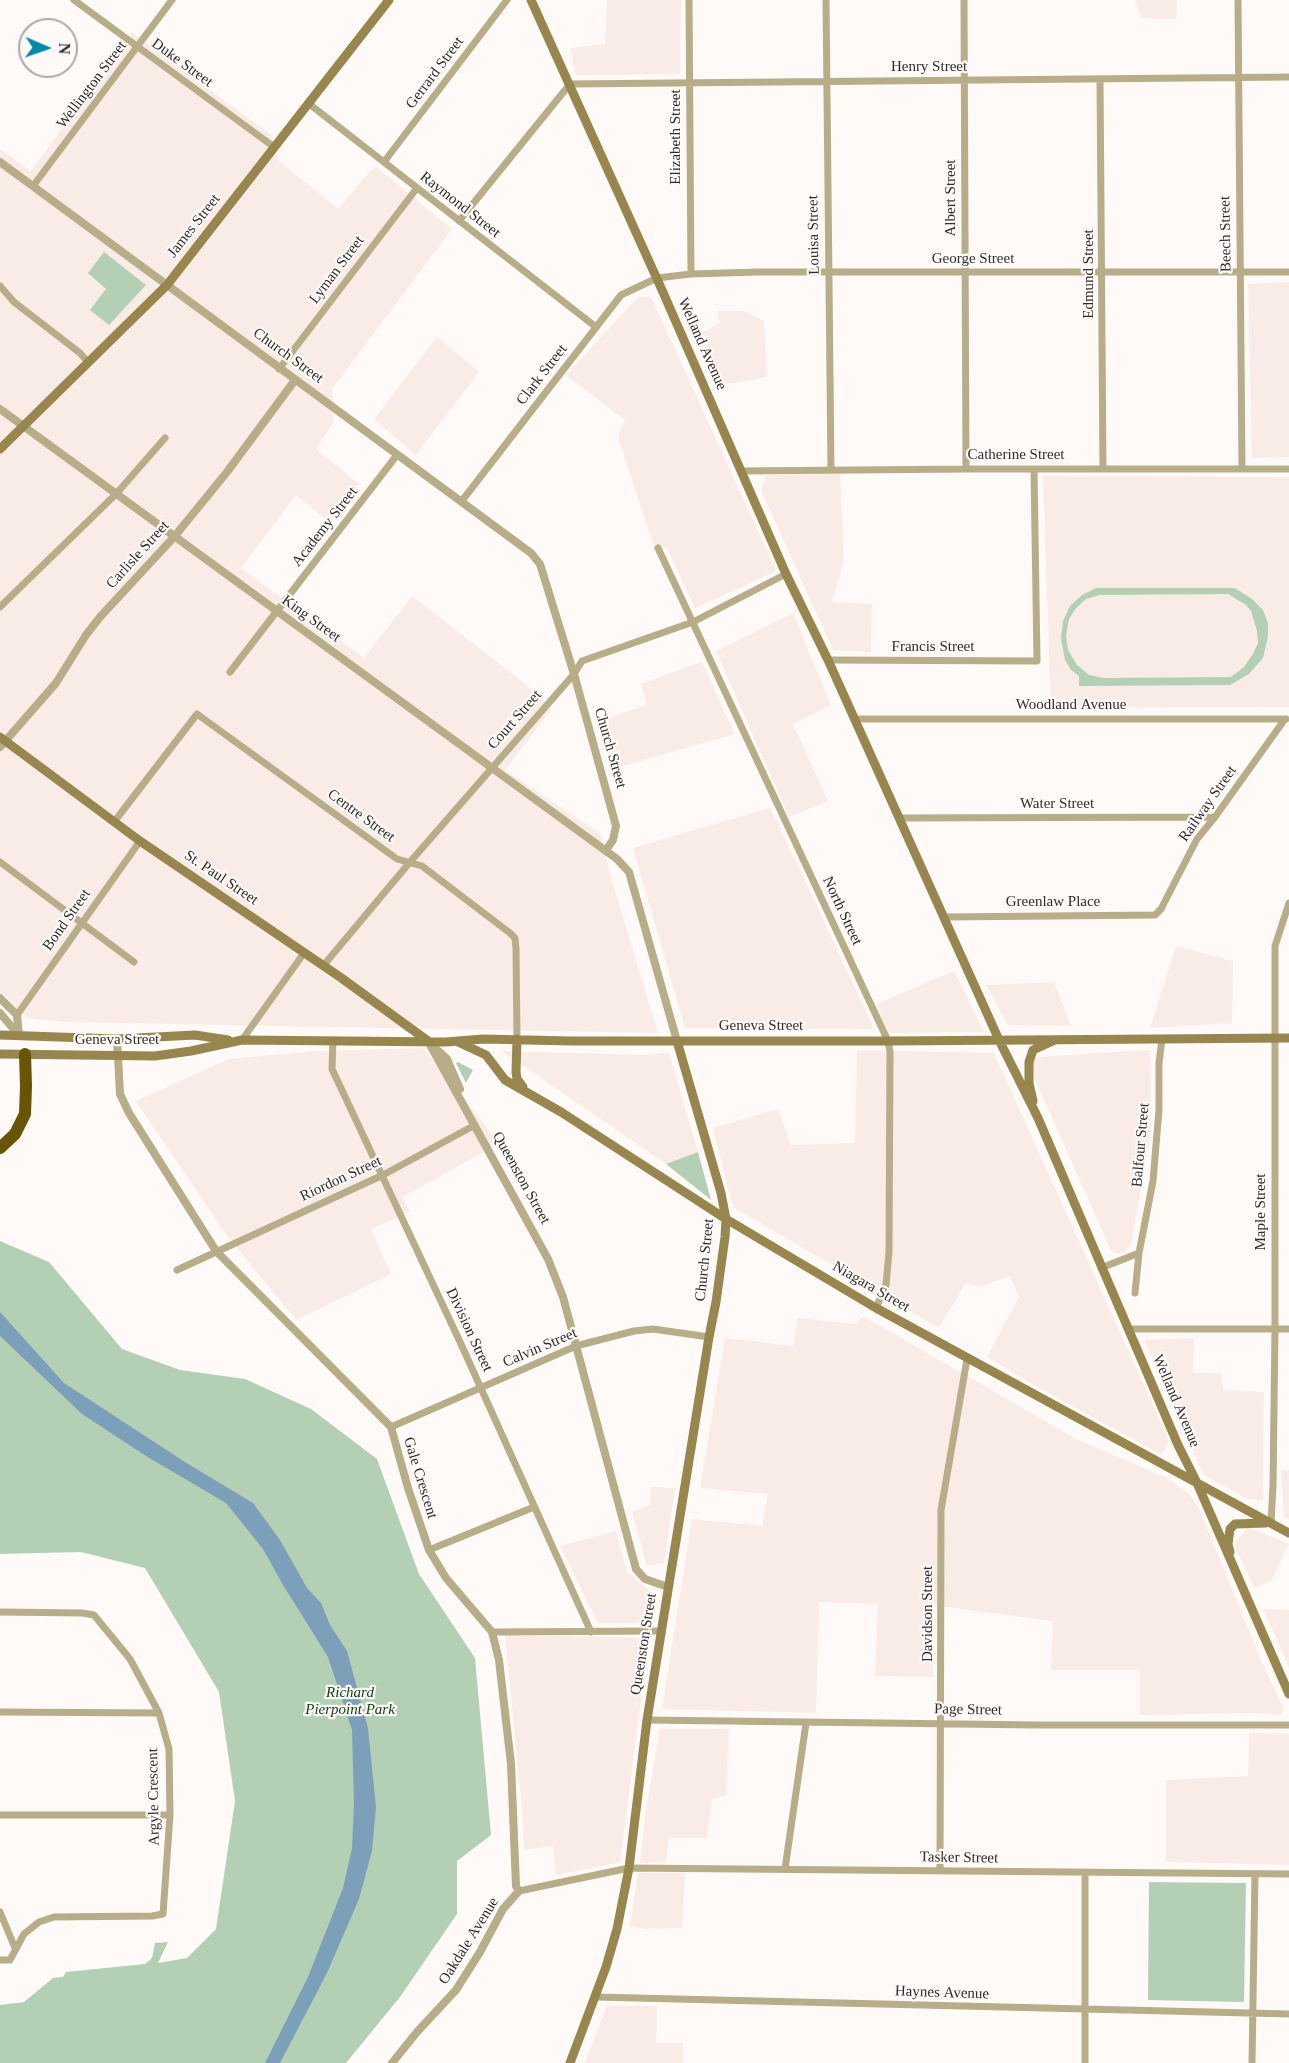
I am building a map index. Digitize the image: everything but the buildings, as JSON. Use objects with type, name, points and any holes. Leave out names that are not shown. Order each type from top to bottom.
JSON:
[{"type":"highway","points":[[0,1148],[15,1134],[25,1114],[25,1054]]},
{"type":"main road","name":"James Street","points":[[0,449],[167,285],[388,0]]},
{"type":"main road","name":"Welland Avenue","points":[[531,0],[657,278],[786,574],[828,660],[999,1040],[1038,1118],[1178,1445],[1197,1483],[1289,1694]]},
{"type":"main road","name":"St. Paul Street","points":[[2,742],[428,1041]]},
{"type":"main road","name":"Geneva Street","points":[[0,1035],[117,1039],[195,1035],[238,1040],[428,1041],[483,1039],[888,1041],[1289,1038]]},
{"type":"main road","points":[[19,1036],[25,1054]]},
{"type":"main road","points":[[1038,1118],[1029,1083],[1029,1062],[1033,1050],[1058,1038]]},
{"type":"main road","points":[[517,1039],[516,1072],[521,1086],[527,1091]]},
{"type":"main road","name":"Geneva Street","points":[[0,1054],[155,1056],[191,1051],[238,1040]]},
{"type":"main road","name":"Niagara Street","points":[[456,1041],[486,1055],[505,1080],[527,1091],[726,1219],[876,1308],[1289,1533]]},
{"type":"main road","name":"Church Street","points":[[668,1587],[716,1302],[726,1219],[677,1041]]},
{"type":"main road","points":[[1232,1564],[1228,1544],[1230,1529],[1235,1524],[1271,1523]]},
{"type":"main road","name":"Queenston Street","points":[[570,2063],[615,1935],[629,1868],[647,1720],[668,1587]]},
{"type":"street","name":"Duke Street","points":[[74,0],[274,147]]},
{"type":"street","name":"Wellington Street","points":[[33,186],[172,0]]},
{"type":"street","name":"Gerrard Street","points":[[384,162],[507,0]]},
{"type":"street","name":"Elizabeth Street","points":[[689,0],[691,274]]},
{"type":"street","name":"Louisa Street","points":[[826,0],[831,470]]},
{"type":"street","name":"Albert Street","points":[[964,0],[966,469]]},
{"type":"street","name":"Beech Street","points":[[1238,0],[1242,469]]},
{"type":"street","name":"Henry Street","points":[[570,84],[1289,77]]},
{"type":"street","name":"Edmund Street","points":[[1100,79],[1103,469]]},
{"type":"street","points":[[459,221],[570,84]]},
{"type":"street","name":"Raymond Street","points":[[308,104],[596,327]]},
{"type":"street","name":"Church Street","points":[[0,162],[531,553],[540,564],[574,674],[616,826],[613,840],[606,850],[629,872],[677,1041]]},
{"type":"street","name":"Lyman Street","points":[[279,369],[417,188]]},
{"type":"street","name":"George Street","points":[[657,278],[691,274],[1289,272]]},
{"type":"street","name":"Clark Street","points":[[461,502],[621,296],[657,278]]},
{"type":"street","points":[[0,286],[14,302],[80,353],[88,362]]},
{"type":"street","name":"Carlisle Street","points":[[2,742],[56,683],[100,617],[174,537],[227,472],[295,380]]},
{"type":"street","name":"King Street","points":[[0,409],[606,850]]},
{"type":"street","points":[[0,607],[116,494],[165,438]]},
{"type":"street","name":"Academy Street","points":[[230,672],[397,455]]},
{"type":"street","name":"Francis Street","points":[[828,660],[1037,661],[1034,469]]},
{"type":"street","name":"Catherine Street","points":[[742,471],[1289,469]]},
{"type":"street","name":"North Street","points":[[658,548],[888,1041],[891,1052],[889,1252],[886,1285],[876,1308]]},
{"type":"street","name":"Court Street","points":[[323,966],[410,862],[574,674],[582,661],[693,622],[786,574]]},
{"type":"street","name":"Centre Street","points":[[114,822],[197,714],[397,859],[422,866],[515,938],[517,1039]]},
{"type":"street","name":"Woodland Avenue","points":[[854,718],[1287,719]]},
{"type":"street","name":"Railway Street","points":[[1161,909],[1197,839],[1287,719]]},
{"type":"street","name":"Water Street","points":[[899,818],[1215,817]]},
{"type":"street","name":"Bond Street","points":[[17,1016],[140,841]]},
{"type":"street","points":[[0,862],[134,962]]},
{"type":"street","name":"Maple Street","points":[[1271,1523],[1275,1329],[1275,945],[1289,903]]},
{"type":"street","name":"Greenlaw Place","points":[[944,917],[1155,915],[1161,909]]},
{"type":"street","points":[[238,1040],[304,953]]},
{"type":"street","points":[[0,998],[17,1016],[19,1036]]},
{"type":"street","points":[[0,1013],[19,1036]]},
{"type":"street","name":"Gale Crescent","points":[[117,1039],[120,1094],[129,1113],[216,1251],[391,1427],[429,1550],[446,1578],[492,1632],[499,1660],[511,1764],[516,1886],[519,1891]]},
{"type":"street","name":"Balfour Street","points":[[1135,1293],[1139,1253],[1152,1181],[1159,1110],[1159,1064],[1162,1039]]},
{"type":"street","name":"Division Street","points":[[333,1040],[332,1069],[481,1388],[591,1632]]},
{"type":"street","name":"Queenston Street","points":[[428,1041],[548,1259],[563,1297],[636,1569],[645,1579],[668,1587]]},
{"type":"street","name":"Riordon Street","points":[[177,1270],[383,1175],[475,1125]]},
{"type":"street","points":[[1101,1268],[1139,1253]]},
{"type":"street","name":"Calvin Street","points":[[391,1427],[576,1346],[634,1331],[653,1329],[709,1336]]},
{"type":"street","points":[[1128,1329],[1289,1329]]},
{"type":"street","name":"Davidson Street","points":[[940,1871],[941,1510],[967,1359]]},
{"type":"street","points":[[429,1550],[534,1507]]},
{"type":"street","name":"Argyle Crescent","points":[[0,1612],[94,1615],[130,1659],[159,1713],[169,1749],[170,1815],[163,1914],[54,1917],[39,1922],[24,1934],[15,1948]]},
{"type":"street","points":[[492,1632],[662,1631]]},
{"type":"street","points":[[0,1712],[159,1713]]},
{"type":"street","name":"Page Street","points":[[647,1720],[1289,1725]]},
{"type":"street","points":[[785,1869],[807,1723]]},
{"type":"street","points":[[0,1815],[170,1815]]},
{"type":"street","name":"Oakdale Avenue","points":[[392,2063],[456,1990],[476,1960],[503,1909],[519,1891],[629,1868]]},
{"type":"street","name":"Tasker Street","points":[[629,1868],[1289,1874]]},
{"type":"street","points":[[1085,1873],[1085,2063]]},
{"type":"street","points":[[1252,2063],[1254,1874]]},
{"type":"street","points":[[0,1912],[15,1948],[10,1960],[0,1960]]},
{"type":"street","name":"Haynes Avenue","points":[[595,1997],[1289,2014]]},
{"type":"shaded area","points":[[607,0],[681,0],[680,74],[576,75],[570,48],[605,44]]},
{"type":"shaded area","points":[[1135,0],[1177,0],[1176,19],[1141,18]]},
{"type":"shaded area","points":[[132,32],[271,135],[278,160],[338,209],[375,166],[452,229],[332,389],[334,422],[316,449],[359,484],[329,522],[296,495],[241,568],[364,658],[412,596],[534,691],[551,710],[505,770],[601,834],[610,874],[658,1033],[65,1022],[27,1018],[0,991],[0,149],[31,171]]},
{"type":"shaded area","points":[[1289,282],[1289,457],[1252,458],[1248,284]]},
{"type":"shaded area","points":[[638,297],[651,297],[775,568],[774,572],[695,608],[667,548],[653,544],[618,437],[625,420],[566,375]]},
{"type":"shaded area","points":[[717,311],[744,311],[764,321],[767,377],[717,386],[696,336],[720,323]]},
{"type":"shaded area","points":[[437,337],[479,372],[416,455],[374,419]]},
{"type":"shaded area","points":[[840,474],[844,560],[832,602],[872,604],[871,652],[833,650],[761,490],[766,475]]},
{"type":"shaded area","points":[[1043,476],[1289,477],[1289,707],[1051,708]]},
{"type":"shaded area","points":[[793,613],[831,705],[793,724],[828,801],[789,817],[716,651]]},
{"type":"shaded area","points":[[702,662],[735,734],[612,769],[596,722],[647,705],[641,684]]},
{"type":"shaded area","points":[[770,808],[874,1029],[685,1028],[633,848]]},
{"type":"shaded area","points":[[1176,946],[1233,961],[1232,1023],[1150,1028]]},
{"type":"shaded area","points":[[954,971],[984,1032],[888,1033],[877,1004]]},
{"type":"shaded area","points":[[1054,982],[1071,1026],[1008,1025],[986,985]]},
{"type":"shaded area","points":[[423,1048],[499,1144],[402,1197],[410,1212],[371,1229],[391,1274],[296,1320],[225,1233],[136,1101],[229,1059],[316,1051]]},
{"type":"shaded area","points":[[857,1050],[994,1053],[1169,1441],[1162,1455],[987,1357],[1019,1297],[1010,1276],[982,1286],[965,1284],[939,1328],[733,1207],[713,1128],[778,1109],[791,1145],[855,1143]]},
{"type":"shaded area","points":[[1150,1050],[1151,1131],[1131,1245],[1124,1252],[1117,1254],[1112,1252],[1029,1066],[1037,1057]]},
{"type":"shaded area","points":[[502,1051],[642,1055],[669,1053],[698,1152],[666,1164]]},
{"type":"shaded area","points":[[863,1316],[1076,1439],[1167,1478],[1189,1494],[1198,1506],[1262,1663],[1284,1709],[1280,1715],[1251,1713],[1140,1715],[1140,1670],[1051,1670],[1053,1621],[946,1607],[932,1607],[933,1677],[875,1676],[878,1604],[819,1602],[816,1713],[662,1709],[692,1519],[762,1526],[768,1494],[700,1488],[725,1338],[793,1346],[798,1318],[856,1324]]},
{"type":"shaded area","points":[[1194,1338],[1193,1373],[1221,1373],[1223,1390],[1264,1392],[1263,1500],[1247,1499],[1203,1474],[1144,1340]]},
{"type":"shaded area","points":[[1281,1470],[1289,1470],[1289,1520],[1284,1517]]},
{"type":"shaded area","points":[[651,1487],[675,1488],[664,1563],[647,1566],[632,1512],[650,1505]]},
{"type":"shaded area","points":[[1248,1527],[1289,1544],[1271,1581],[1254,1588],[1234,1545]]},
{"type":"shaded area","points":[[616,1531],[627,1572],[654,1594],[653,1623],[598,1623],[560,1546]]},
{"type":"shaded area","points":[[1263,1609],[1289,1610],[1289,1667],[1275,1635]]},
{"type":"shaded area","points":[[505,1635],[649,1638],[620,1862],[556,1875],[553,1846],[524,1850]]},
{"type":"shaded area","points":[[660,1729],[729,1729],[726,1795],[712,1799],[707,1838],[669,1838],[666,1862],[640,1863],[645,1815]]},
{"type":"shaded area","points":[[1249,1733],[1289,1734],[1289,1865],[1166,1862],[1166,1780],[1248,1776]]},
{"type":"shaded area","points":[[638,1873],[685,1873],[682,1928],[644,1929],[630,1926]]},
{"type":"shaded area","points":[[607,2006],[657,2006],[656,2043],[683,2043],[683,2063],[585,2063]]},
{"type":"green space","points":[[104,252],[146,285],[109,325],[90,310],[106,289],[88,273]]},
{"type":"green space","points":[[1096,588],[1235,588],[1252,599],[1263,610],[1268,623],[1268,636],[1263,658],[1249,674],[1230,685],[1079,686],[1079,676],[1071,670],[1065,660],[1061,638],[1063,621],[1070,606],[1082,595]],"holes":[[[1228,594],[1246,605],[1251,611],[1258,643],[1244,667],[1231,677],[1104,678],[1089,675],[1077,665],[1068,650],[1066,635],[1069,619],[1086,599],[1100,595]]]},
{"type":"green space","points":[[456,1063],[473,1070],[466,1083]]},
{"type":"green space","points":[[698,1152],[711,1200],[666,1164]]},
{"type":"green space","name":"Richard Pierpoint Park","points":[[0,1241],[49,1262],[122,1349],[180,1370],[245,1379],[311,1409],[377,1459],[419,1574],[475,1658],[491,1835],[457,1861],[457,1914],[400,1997],[346,2063],[0,2063],[0,2005],[24,2002],[53,1978],[63,1977],[66,1972],[145,1964],[152,1958],[155,1943],[168,1942],[158,1963],[187,1958],[216,1929],[235,1801],[219,1692],[145,1568],[81,1552],[0,1554]]},
{"type":"green space","points":[[1149,1882],[1246,1883],[1244,2002],[1148,2000]]},
{"type":"water","points":[[0,1312],[64,1383],[185,1462],[253,1503],[280,1540],[307,1588],[321,1603],[330,1625],[347,1651],[368,1728],[376,1807],[372,1851],[359,1899],[327,1973],[280,2063],[265,2063],[308,1977],[343,1888],[352,1848],[354,1803],[352,1730],[328,1657],[263,1549],[226,1503],[146,1456],[82,1414],[0,1336]]}]
